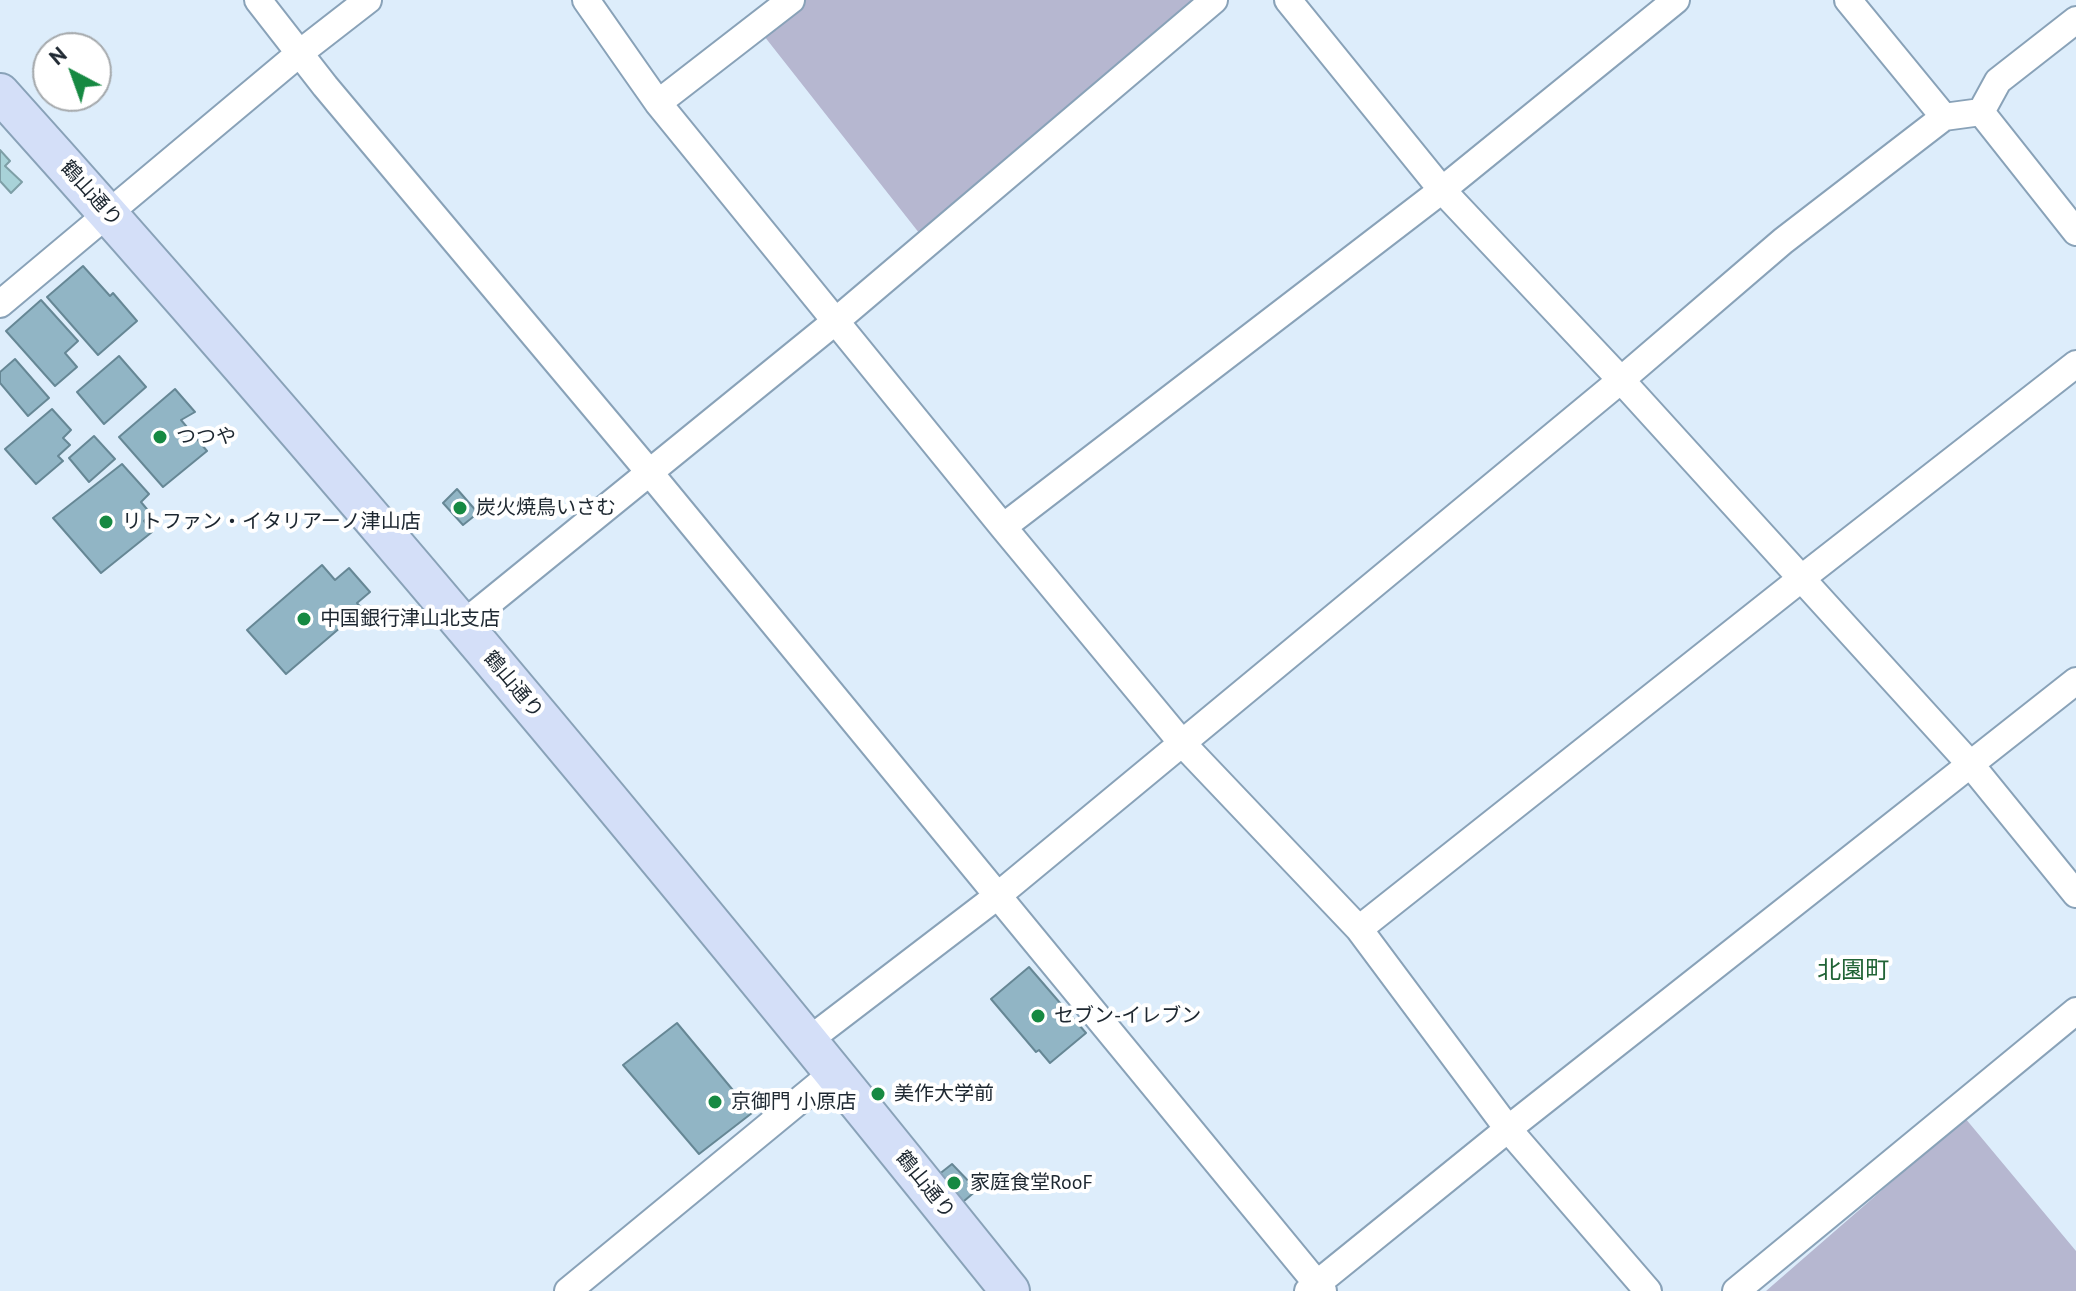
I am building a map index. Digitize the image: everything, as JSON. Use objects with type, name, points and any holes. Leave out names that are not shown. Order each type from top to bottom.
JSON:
[{"type":"street","points":[[258,0],[325,86],[650,473],[1316,1289],[1508,1129],[2076,681]]},
{"type":"street","points":[[0,304],[301,52],[368,0]]},
{"type":"street","points":[[586,0],[658,103],[1003,527],[1182,743],[1359,929],[1508,1129],[1648,1291]]},
{"type":"street","points":[[658,103],[791,0]]},
{"type":"street","points":[[463,624],[837,320],[1214,0]]},
{"type":"street","points":[[1288,0],[1442,190],[1621,380],[1971,765],[2076,894]]},
{"type":"street","points":[[1003,527],[1442,190],[1676,0]]},
{"type":"street","points":[[1848,0],[1944,117]]},
{"type":"street","points":[[1981,112],[1998,81],[2076,20]]},
{"type":"street","name":"鶴山通り","points":[[0,93],[109,214],[463,624],[809,1040],[1010,1291]]},
{"type":"street","points":[[809,1040],[996,897],[1621,380],[1783,241],[1944,117],[1981,112]]},
{"type":"street","points":[[1981,112],[2076,232]]},
{"type":"street","points":[[1359,929],[2076,364]]},
{"type":"street","points":[[1736,1291],[2076,1011]]},
{"type":"street","points":[[568,1291],[834,1072]]},
{"type":"shaded area","points":[[791,0],[1222,0],[927,243],[757,27]]},
{"type":"shaded area","points":[[0,150],[10,161],[5,166],[22,182],[11,193],[0,181]]},
{"type":"shaded area","points":[[1965,1118],[2076,1251],[2076,1291],[1766,1291]]},
{"type":"building","points":[[83,266],[110,296],[113,293],[137,321],[98,355],[47,297]]},
{"type":"building","points":[[41,300],[78,341],[65,353],[77,367],[55,386],[6,331]]},
{"type":"building","points":[[119,356],[146,387],[104,424],[77,392]]},
{"type":"building","points":[[15,359],[49,398],[28,416],[0,383],[0,372]]},
{"type":"building","points":[[175,389],[195,412],[181,420],[207,451],[163,487],[119,437]]},
{"type":"building","points":[[52,409],[71,430],[63,438],[70,445],[58,456],[63,461],[36,484],[5,449]]},
{"type":"building","points":[[94,436],[115,459],[89,482],[69,458]]},
{"type":"building","points":[[122,464],[149,494],[141,502],[151,514],[144,521],[152,532],[101,573],[53,518]]},
{"type":"building","name":"炭火焼鳥いさむ","points":[[457,489],[478,513],[463,525],[443,503]]},
{"type":"building","name":"中国銀行津山北支店","points":[[322,565],[335,580],[349,568],[370,592],[357,603],[362,609],[286,674],[247,630]]},
{"type":"building","name":"セブン-イレブン","points":[[1029,967],[1086,1033],[1050,1063],[1039,1050],[1036,1052],[991,999]]},
{"type":"building","points":[[677,1023],[752,1113],[699,1154],[623,1065]]},
{"type":"building","points":[[952,1164],[977,1190],[957,1207],[933,1179]]},
{"type":"place","name":"つつや","points":[[160,437]]},
{"type":"place","name":"炭火焼鳥いさむ","points":[[460,508]]},
{"type":"place","name":"リトファン・イタリアーノ津山店","points":[[106,522]]},
{"type":"place","name":"中国銀行津山北支店","points":[[304,619]]},
{"type":"place","name":"セブン-イレブン","points":[[1038,1016]]},
{"type":"place","name":"美作大学前","points":[[878,1094]]},
{"type":"place","name":"京御門 小原店","points":[[715,1102]]},
{"type":"place","name":"家庭食堂RooF","points":[[954,1183]]},
{"type":"district","name":"北園町","points":[[1853,971]]}]
